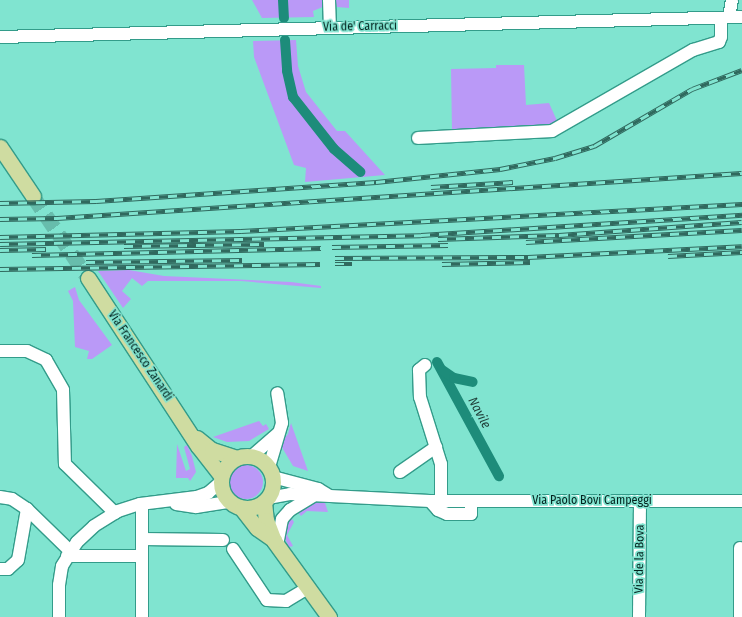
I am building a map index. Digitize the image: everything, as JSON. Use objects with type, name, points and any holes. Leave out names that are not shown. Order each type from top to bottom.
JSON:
[{"type":"main road","points":[[0,147],[32,196]]},
{"type":"main road","name":"Via Francesco Zanardi","points":[[88,278],[221,479]]},
{"type":"main road","name":"Via Francesco Zanardi","points":[[192,434],[212,450],[236,458]]},
{"type":"main road","points":[[266,500],[254,508],[242,508],[228,502],[223,495],[221,479],[227,465],[236,458],[252,456],[271,472],[272,488],[266,500],[266,520],[276,543],[329,617]]},
{"type":"main road","points":[[242,508],[257,528],[276,543]]},
{"type":"street","points":[[329,0],[330,27]]},
{"type":"street","points":[[418,138],[552,131],[693,50],[718,42],[721,37],[725,17],[732,0]]},
{"type":"street","name":"Via de' Carracci","points":[[0,37],[742,17]]},
{"type":"street","points":[[0,351],[27,352],[46,360],[63,390],[65,464],[115,512]]},
{"type":"street","points":[[425,365],[419,370],[420,397],[442,470],[436,501]]},
{"type":"street","points":[[271,472],[273,446],[280,431],[282,416],[277,393]]},
{"type":"street","points":[[252,456],[280,431]]},
{"type":"street","points":[[400,472],[436,447]]},
{"type":"street","name":"Via Paolo Bovi Campeggi","points":[[271,472],[318,489],[328,495]]},
{"type":"street","points":[[59,617],[59,585],[68,553],[90,529],[115,512],[142,504],[202,495],[221,479]]},
{"type":"street","name":"Via Paolo Bovi Campeggi","points":[[266,500],[290,494],[312,497],[328,495],[436,501],[742,501]]},
{"type":"street","points":[[0,497],[12,499],[27,509],[68,553],[142,556]]},
{"type":"street","name":"Via Paolo Bovi Campeggi","points":[[276,543],[282,519],[290,510],[312,497]]},
{"type":"street","points":[[163,501],[196,507],[228,502]]},
{"type":"street","name":"Via de la Bova","points":[[639,617],[640,501]]},
{"type":"street","points":[[142,504],[142,617]]},
{"type":"street","points":[[0,569],[8,569],[18,560],[27,509]]},
{"type":"street","points":[[142,538],[223,540]]},
{"type":"street","points":[[740,548],[740,617]]},
{"type":"street","points":[[234,549],[267,600],[286,601],[308,588]]},
{"type":"shaded area","points":[[252,0],[324,0],[325,6],[313,11],[314,17],[262,18]]},
{"type":"shaded area","points":[[335,0],[349,0],[349,8],[337,7]]},
{"type":"shaded area","points":[[296,40],[298,66],[306,92],[337,131],[345,131],[385,175],[305,182],[306,168],[294,165],[254,57],[253,41]]},
{"type":"shaded area","points":[[496,65],[524,65],[526,105],[549,103],[558,123],[549,128],[452,131],[451,69],[496,68]]},
{"type":"shaded area","points":[[129,270],[164,276],[291,282],[321,286],[321,288],[241,281],[148,281],[142,286],[132,278],[122,291],[131,299],[123,308],[98,271]]},
{"type":"shaded area","points":[[75,287],[79,300],[112,345],[92,359],[87,359],[89,351],[75,347],[73,301],[68,291]]},
{"type":"shaded area","points":[[259,421],[263,426],[266,424],[269,429],[249,441],[227,442],[213,437]]},
{"type":"shaded area","points":[[291,423],[308,471],[293,466],[280,444],[288,434]]},
{"type":"shaded area","points":[[177,444],[186,471],[190,469],[184,447],[187,445],[192,456],[196,472],[190,481],[188,478],[176,478]]},
{"type":"shaded area","points":[[243,465],[249,465],[253,466],[260,472],[263,482],[262,489],[256,496],[249,499],[243,499],[239,498],[232,492],[229,485],[229,479],[230,475],[236,468]]},
{"type":"shaded area","points":[[313,502],[325,503],[328,512],[307,511],[301,516],[296,510]]},
{"type":"shaded area","points":[[289,515],[294,522],[287,535],[293,546],[289,547],[283,535]]},
{"type":"waterway","points":[[283,0],[284,18]]},
{"type":"waterway","points":[[285,40],[287,71],[293,97],[334,149],[360,172]]},
{"type":"waterway","name":"Navile","points":[[437,362],[499,476]]},
{"type":"waterway","points":[[442,370],[454,378],[473,382]]},
{"type":"tunnel","points":[[33,196],[88,278]]},
{"type":"railway","points":[[0,203],[96,201],[376,182],[500,169],[555,158],[594,146],[692,89],[742,70]]},
{"type":"railway","points":[[0,219],[57,218],[742,173]]},
{"type":"railway","points":[[431,187],[513,182]]},
{"type":"railway","points":[[0,237],[241,231],[742,204]]},
{"type":"railway","points":[[0,244],[421,235],[742,215]]},
{"type":"railway","points":[[438,239],[559,235],[742,222]]},
{"type":"railway","points":[[526,242],[742,230]]},
{"type":"railway","points":[[124,246],[264,244]]},
{"type":"railway","points":[[332,247],[448,245]]},
{"type":"railway","points":[[335,258],[528,257],[742,246]]},
{"type":"railway","points":[[32,255],[321,248]]},
{"type":"railway","points":[[0,250],[46,249]]},
{"type":"railway","points":[[668,256],[742,252]]},
{"type":"railway","points":[[86,262],[242,260]]},
{"type":"railway","points":[[442,264],[530,262]]},
{"type":"railway","points":[[0,269],[320,264]]},
{"type":"railway","points":[[335,264],[352,264]]}]
